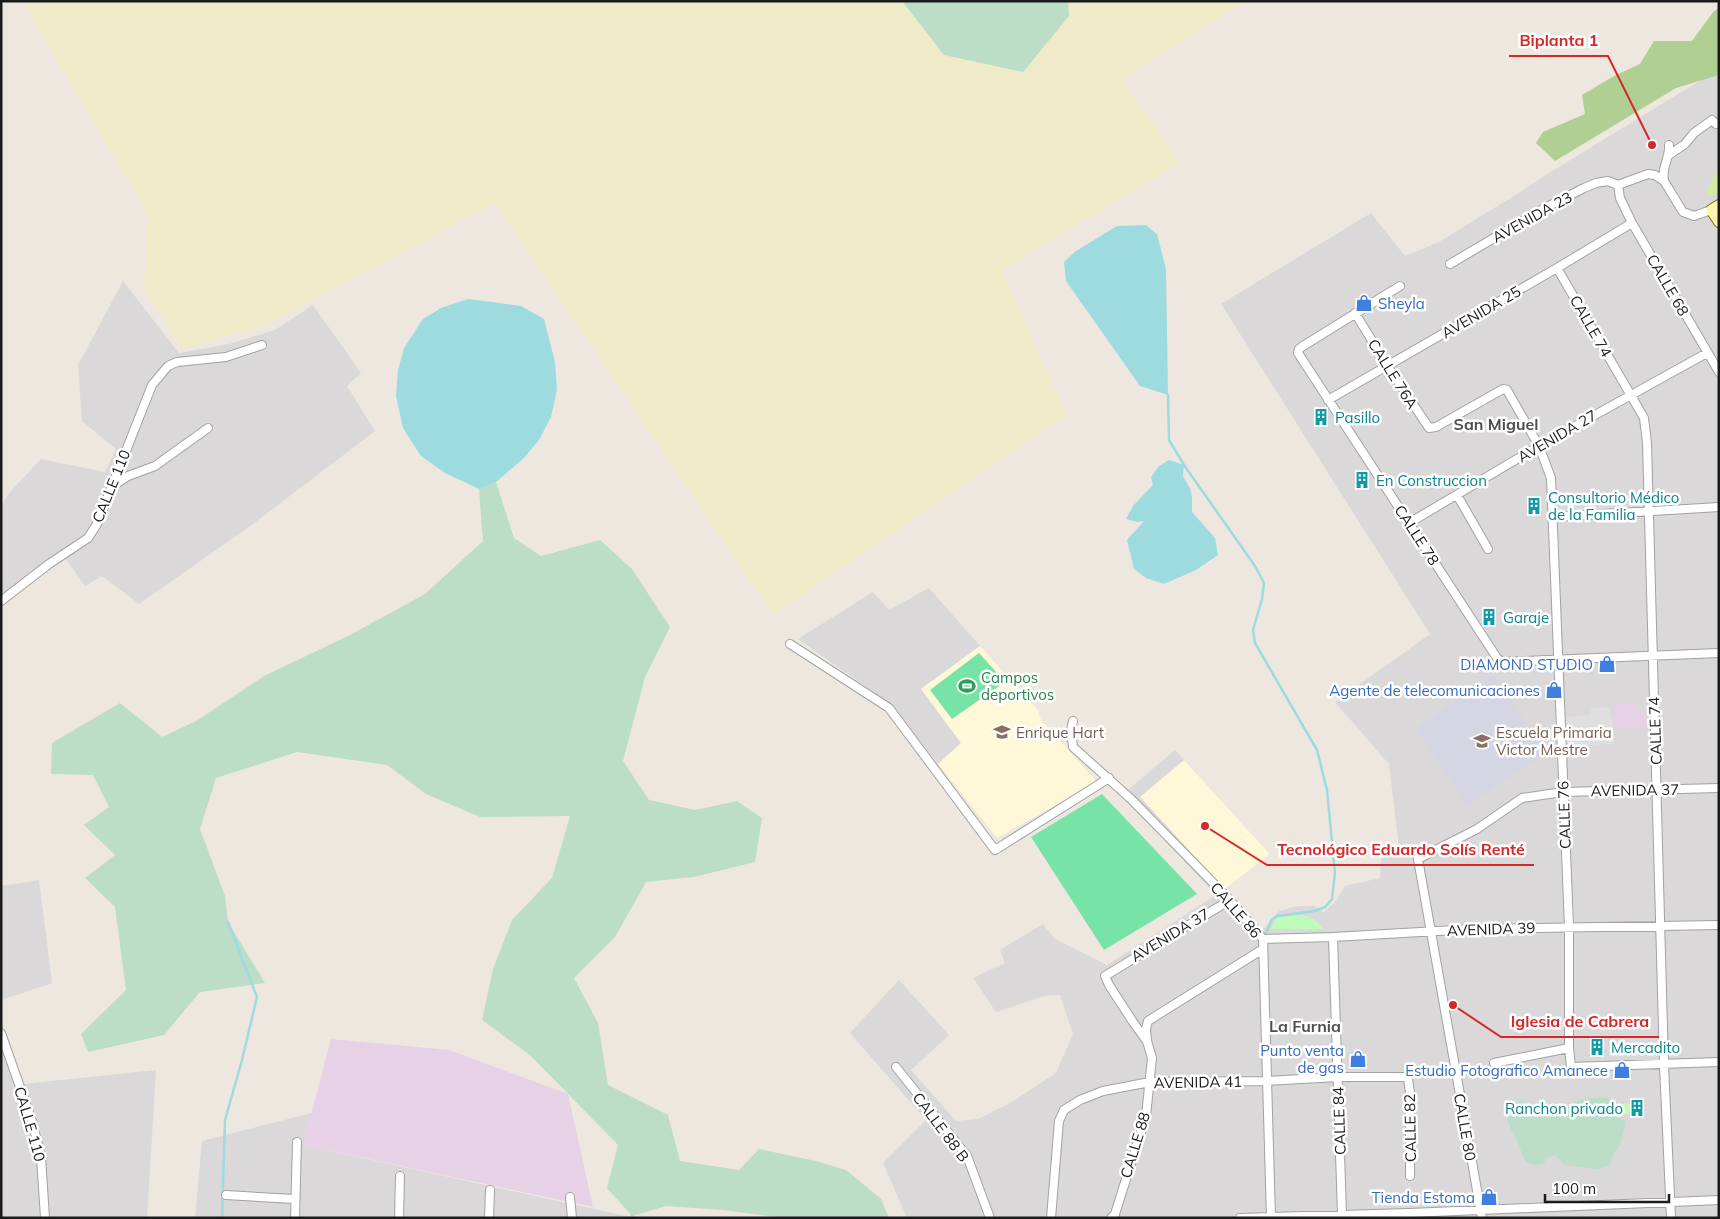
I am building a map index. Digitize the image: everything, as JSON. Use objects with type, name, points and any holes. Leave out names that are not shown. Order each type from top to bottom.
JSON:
[{"type":"street","points":[[1669,154],[1685,144],[1704,125],[1712,120],[1716,124]]},
{"type":"street","points":[[1669,145],[1669,154],[1662,171],[1664,180],[1683,212],[1694,216],[1715,207],[1719,222]]},
{"type":"street","points":[[1618,185],[1648,174],[1655,175],[1664,180]]},
{"type":"street","name":"AVENIDA 23","points":[[1450,264],[1543,209],[1584,188],[1608,180],[1618,185]]},
{"type":"street","name":"CALLE 68","points":[[1618,185],[1620,198],[1632,222],[1719,372]]},
{"type":"street","name":"AVENIDA 25","points":[[1328,400],[1557,268],[1632,222]]},
{"type":"street","name":"CALLE 74","points":[[1557,268],[1644,418],[1647,443],[1664,1065],[1671,1218]]},
{"type":"street","points":[[1355,313],[1400,286]]},
{"type":"street","name":"CALLE 76A","points":[[1355,313],[1429,428],[1436,427],[1503,389],[1510,392]]},
{"type":"street","name":"CALLE 78","points":[[1355,313],[1299,349],[1300,357],[1497,658],[1502,662],[1557,660]]},
{"type":"street","name":"CALLE 110","points":[[1,600],[88,538],[97,524],[152,385],[168,366],[177,362],[226,357],[262,345]]},
{"type":"street","name":"AVENIDA 27","points":[[1409,524],[1539,446],[1707,353]]},
{"type":"street","name":"CALLE 76","points":[[1510,392],[1539,446],[1551,478],[1569,927],[1571,1067],[1664,1065]]},
{"type":"street","points":[[111,487],[128,476],[155,466],[208,428]]},
{"type":"street","points":[[1457,495],[1488,549]]},
{"type":"street","points":[[1553,517],[1719,507]]},
{"type":"street","points":[[790,644],[889,708],[994,850],[1109,778]]},
{"type":"street","points":[[1557,660],[1719,652]]},
{"type":"street","name":"CALLE 86","points":[[1073,721],[1071,730],[1073,747],[1109,778],[1230,900],[1263,939],[1271,1218]]},
{"type":"street","name":"AVENIDA 37","points":[[1418,859],[1477,829],[1525,797],[1563,792],[1719,788]]},
{"type":"street","name":"CALLE 80","points":[[1418,859],[1481,1214]]},
{"type":"street","name":"AVENIDA 37","points":[[1110,971],[1230,900]]},
{"type":"street","name":"AVENIDA 39","points":[[1263,939],[1431,931],[1719,925]]},
{"type":"street","name":"CALLE 84","points":[[1333,937],[1342,1215]]},
{"type":"street","name":"CALLE 88","points":[[1111,1218],[1115,1214],[1146,1116],[1152,1058],[1147,1041],[1146,1029],[1148,1021],[1263,949]]},
{"type":"street","name":"CALLE 88","points":[[1110,971],[1105,976],[1106,980],[1147,1041]]},
{"type":"street","name":"CALLE 110","points":[[1,1033],[32,1121],[41,1157],[45,1218]]},
{"type":"street","points":[[1494,1063],[1570,1048]]},
{"type":"street","points":[[1664,1065],[1719,1062]]},
{"type":"street","name":"CALLE 88 B","points":[[896,1068],[967,1156],[990,1218]]},
{"type":"street","name":"AVENIDA 41","points":[[1051,1218],[1059,1121],[1064,1110],[1080,1100],[1103,1091],[1150,1082],[1267,1081],[1402,1076],[1408,1080]]},
{"type":"street","name":"CALLE 82","points":[[1408,1080],[1410,1092],[1410,1176]]},
{"type":"street","points":[[295,1218],[297,1142]]},
{"type":"street","points":[[399,1218],[400,1176]]},
{"type":"street","points":[[489,1218],[490,1190]]},
{"type":"street","points":[[226,1194],[294,1199]]},
{"type":"street","points":[[570,1197],[572,1218]]},
{"type":"street","points":[[1240,1218],[1481,1214],[1719,1200]]},
{"type":"shaded area","points":[[30,1],[902,1],[944,55],[1069,16],[1068,1],[1245,1],[1122,80],[1180,163],[1002,269],[1066,415],[773,615],[495,203],[265,325],[182,349],[144,289],[147,214],[26,8]]},
{"type":"shaded area","points":[[1719,69],[1719,1218],[907,1218],[883,1163],[926,1120],[850,1033],[899,980],[949,1035],[911,1070],[956,1121],[978,1119],[1012,1102],[1056,1073],[1073,1034],[1060,995],[1044,996],[996,1012],[973,978],[1005,963],[1000,950],[1043,924],[1055,939],[1107,965],[1216,895],[1122,795],[1175,750],[1270,854],[1225,889],[1262,931],[1279,911],[1297,906],[1314,906],[1324,912],[1337,900],[1345,886],[1380,878],[1381,859],[1399,848],[1389,764],[1335,702],[1430,634],[1221,304],[1371,213],[1405,256],[1439,242]]},
{"type":"shaded area","points":[[123,281],[179,353],[229,344],[275,330],[313,305],[361,373],[347,386],[375,431],[253,524],[139,604],[102,576],[85,586],[62,553],[1,599],[1,505],[10,492],[41,459],[105,472],[116,449],[82,421],[78,365]]},
{"type":"shaded area","points":[[929,588],[980,646],[921,689],[961,743],[938,764],[892,705],[798,639],[873,592],[889,610]]},
{"type":"shaded area","name":"Enrique Hart","points":[[980,646],[1038,710],[1041,720],[1097,782],[997,838],[938,764],[961,743],[921,689]]},
{"type":"shaded area","name":"Escuela Primaria Victor Mestre","points":[[1494,675],[1546,752],[1467,805],[1416,728]]},
{"type":"shaded area","points":[[1613,704],[1635,704],[1635,711],[1646,711],[1647,727],[1614,728]]},
{"type":"shaded area","points":[[1610,707],[1611,719],[1613,719],[1614,744],[1567,746],[1566,717],[1591,715],[1591,708]]},
{"type":"shaded area","points":[[1184,760],[1270,854],[1225,889],[1140,797]]},
{"type":"shaded area","points":[[39,880],[52,983],[1,1000],[1,886]]},
{"type":"shaded area","points":[[1,1032],[23,1084],[156,1070],[147,1218],[1,1218]]},
{"type":"shaded area","points":[[331,1039],[449,1050],[568,1094],[593,1207],[303,1145]]},
{"type":"shaded area","points":[[312,1113],[303,1145],[635,1218],[195,1218],[202,1141]]},
{"type":"green space","points":[[902,1],[1068,1],[1069,16],[1023,72],[944,55]]},
{"type":"green space","points":[[1719,8],[1719,75],[1676,88],[1555,161],[1536,143],[1543,132],[1585,114],[1582,95],[1614,76],[1640,64],[1654,41],[1692,41],[1713,12]]},
{"type":"green space","points":[[1719,165],[1719,191],[1711,196],[1706,194]]},
{"type":"green space","points":[[1422,474],[1429,485],[1420,490],[1414,479]]},
{"type":"green space","points":[[496,482],[514,538],[541,556],[600,540],[632,569],[670,627],[645,677],[623,761],[649,800],[695,810],[737,801],[762,818],[755,862],[694,877],[646,882],[615,937],[574,978],[598,1023],[608,1085],[668,1115],[680,1161],[739,1170],[759,1149],[816,1161],[846,1170],[881,1199],[889,1218],[784,1218],[723,1210],[666,1206],[632,1216],[607,1188],[618,1145],[531,1056],[482,1020],[493,969],[512,920],[552,878],[570,816],[480,817],[426,794],[387,765],[297,752],[216,778],[200,829],[225,896],[228,922],[265,983],[200,992],[164,1035],[88,1052],[81,1034],[126,990],[115,907],[85,878],[115,855],[84,825],[109,807],[93,775],[51,774],[52,743],[120,703],[162,737],[196,721],[266,675],[350,635],[425,594],[483,541],[479,489]]},
{"type":"green space","name":"Campos deportivos","points":[[979,653],[1005,682],[952,719],[930,690]]},
{"type":"green space","points":[[1102,794],[1197,894],[1104,950],[1031,837]]},
{"type":"green space","points":[[1299,915],[1313,919],[1323,929],[1271,929],[1277,918]]},
{"type":"green space","points":[[1601,1097],[1612,1099],[1613,1115],[1626,1121],[1621,1143],[1612,1156],[1610,1165],[1597,1169],[1564,1165],[1556,1155],[1548,1157],[1543,1164],[1531,1164],[1525,1160],[1508,1123],[1509,1113],[1516,1102],[1523,1101],[1526,1109],[1534,1117],[1570,1105],[1581,1099]]},
{"type":"green space","points":[[1642,1102],[1642,1113],[1618,1115],[1618,1104]]},
{"type":"water","points":[[1146,225],[1157,234],[1166,269],[1168,395],[1140,386],[1066,281],[1064,262],[1076,251],[1117,226]]},
{"type":"water","points":[[468,299],[521,306],[544,319],[555,362],[557,390],[551,417],[539,440],[524,458],[496,482],[479,489],[445,473],[421,456],[403,428],[396,396],[398,370],[404,348],[423,319],[441,308]]},
{"type":"water","points":[[1169,460],[1184,465],[1183,476],[1190,488],[1192,512],[1215,538],[1218,555],[1196,570],[1164,584],[1146,578],[1134,569],[1127,540],[1144,521],[1137,522],[1126,519],[1133,506],[1153,485],[1151,477],[1159,466]]},
{"type":"waterway","points":[[1168,395],[1169,440],[1184,465],[1255,566],[1264,583],[1262,599],[1253,630],[1255,643],[1317,750],[1327,790],[1335,873],[1332,899],[1325,907],[1315,911],[1277,916],[1272,919],[1266,933]]},
{"type":"waterway","points":[[222,1218],[225,1120],[257,997],[228,922]]},
{"type":"place","name":"Biplanta 1","points":[[1652,145]]},
{"type":"place","name":"Sheyla","points":[[1364,303]]},
{"type":"place","name":"Pasillo","points":[[1321,417]]},
{"type":"place","name":"En Construccion","points":[[1362,480]]},
{"type":"place","name":"Consultorio Médico de la Familia","points":[[1534,506]]},
{"type":"place","name":"Garaje","points":[[1489,617]]},
{"type":"place","name":"DIAMOND STUDIO","points":[[1607,664]]},
{"type":"place","name":"Campos deportivos","points":[[967,686]]},
{"type":"place","name":"Agente de telecomunicaciones","points":[[1554,690]]},
{"type":"place","name":"Enrique Hart","points":[[1002,732]]},
{"type":"place","name":"Escuela Primaria Victor Mestre","points":[[1482,741]]},
{"type":"place","name":"Tecnológico Eduardo Solís Renté","points":[[1205,826]]},
{"type":"place","name":"Iglesia de Cabrera","points":[[1453,1005]]},
{"type":"place","name":"Mercadito","points":[[1597,1047]]},
{"type":"place","name":"Punto venta de gas","points":[[1358,1059]]},
{"type":"place","name":"Estudio Fotografico Amanece","points":[[1622,1070]]},
{"type":"place","name":"Ranchon privado","points":[[1637,1108]]},
{"type":"place","name":"Tienda Estoma","points":[[1489,1197]]},
{"type":"district","name":"San Miguel","points":[[1496,424]]},
{"type":"district","name":"La Furnia","points":[[1305,1026]]}]
